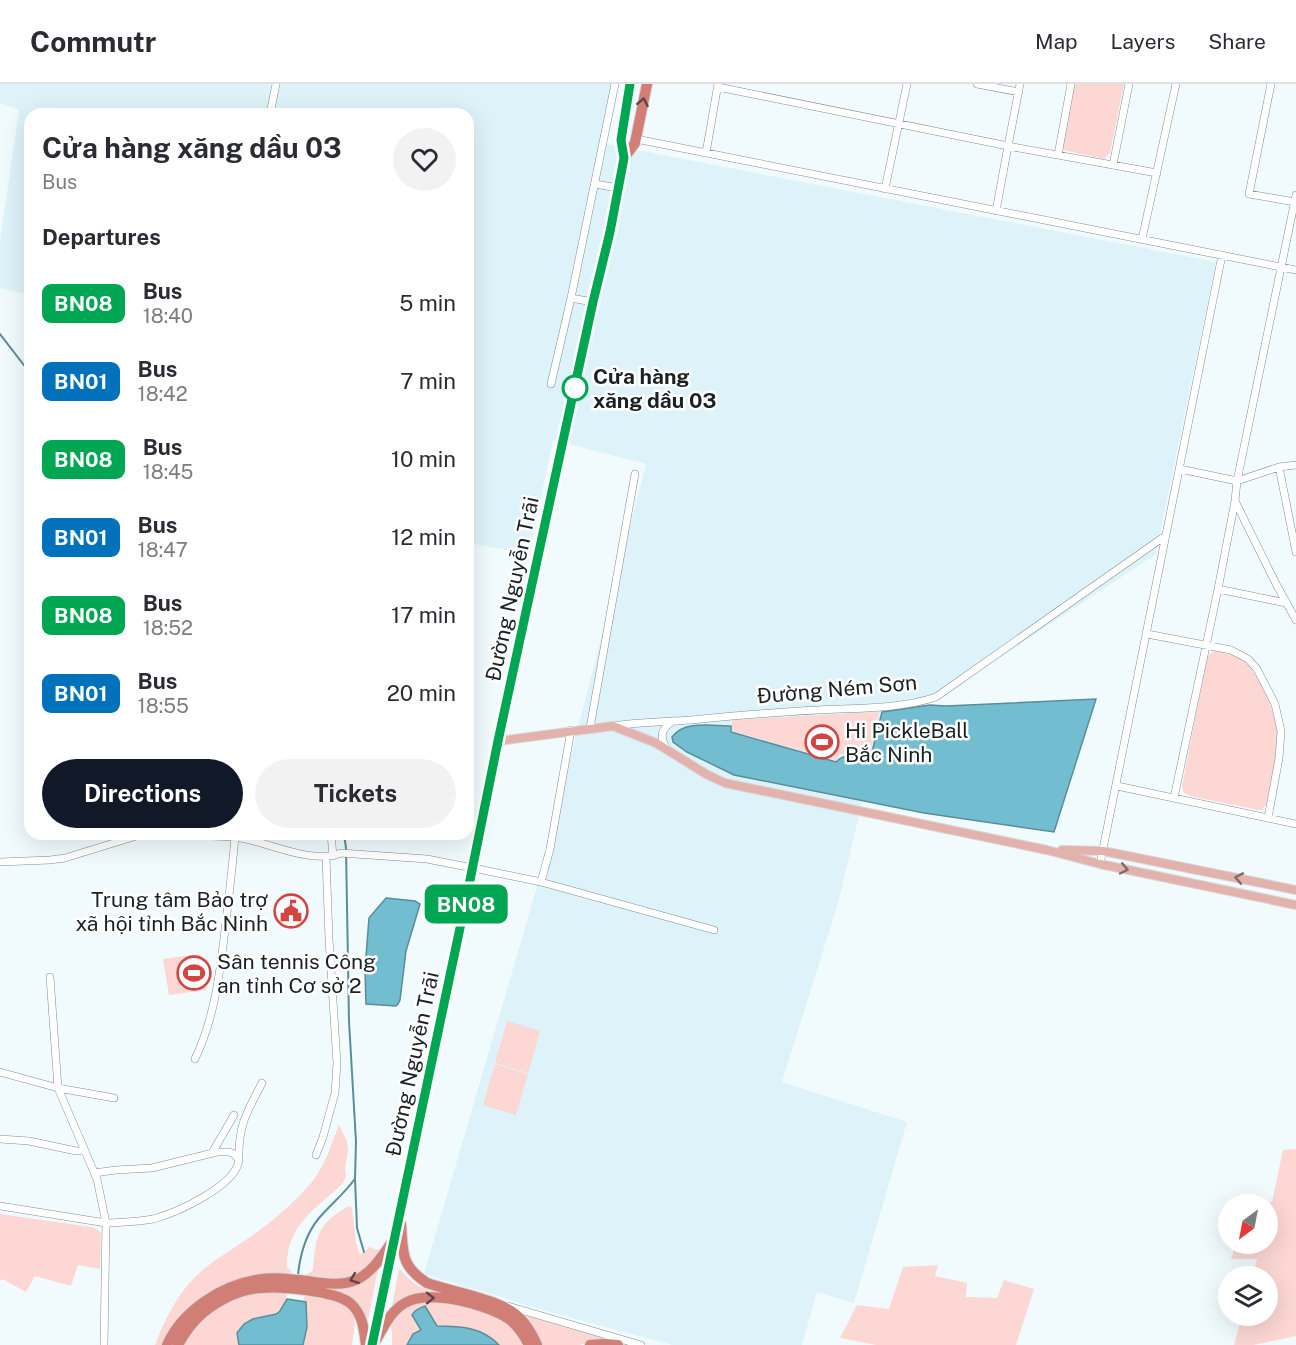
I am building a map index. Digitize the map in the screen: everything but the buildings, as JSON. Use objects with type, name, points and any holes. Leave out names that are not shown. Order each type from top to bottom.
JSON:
[{"type":"highway","name":"Đường Nguyễn Trãi","points":[[373,1345],[498,741],[610,232],[624,158],[621,140],[630,84]]},
{"type":"highway","name":"Đường Nguyễn Trãi","points":[[624,158],[635,143],[647,84]]},
{"type":"highway","points":[[401,1212],[404,1256],[409,1268],[418,1277],[428,1283],[501,1304],[522,1320],[537,1345]]},
{"type":"highway","points":[[166,1345],[186,1317],[205,1301],[232,1287],[262,1279],[300,1280],[326,1284],[352,1281],[363,1276],[370,1269],[394,1239]]},
{"type":"highway","points":[[178,1345],[193,1322],[221,1300],[240,1292],[271,1287],[327,1294],[345,1299],[352,1304],[361,1318],[366,1345]]},
{"type":"highway","points":[[373,1345],[389,1318],[401,1305],[415,1299],[430,1297],[469,1303],[498,1313],[520,1330],[529,1345]]},
{"type":"highway","points":[[590,1345],[618,1345]]},
{"type":"main road","name":"Đường Ném Sơn","points":[[498,741],[613,726]]},
{"type":"main road","points":[[613,726],[643,737],[706,774],[731,784],[1296,905]]},
{"type":"main road","points":[[1047,850],[1103,851],[1296,890]]},
{"type":"main road","points":[[1203,886],[1206,872]]},
{"type":"street","points":[[271,108],[276,84]]},
{"type":"street","points":[[551,384],[615,84]]},
{"type":"street","points":[[885,189],[907,84]]},
{"type":"street","points":[[977,84],[1019,92]]},
{"type":"street","points":[[996,211],[1020,84]]},
{"type":"street","points":[[1058,155],[1071,84]]},
{"type":"street","points":[[1113,165],[1129,84]]},
{"type":"street","points":[[1142,239],[1176,84]]},
{"type":"street","points":[[1174,798],[1207,645],[1237,481],[1295,199],[1249,194],[1271,84]]},
{"type":"street","points":[[706,153],[718,85],[1008,146],[1157,173]]},
{"type":"street","points":[[636,139],[1296,270]]},
{"type":"street","points":[[594,184],[618,188]]},
{"type":"street","points":[[1100,864],[1222,255]]},
{"type":"street","points":[[571,298],[593,302]]},
{"type":"street","points":[[1180,469],[1237,481],[1279,467],[1296,465]]},
{"type":"street","points":[[1279,467],[1296,552]]},
{"type":"street","points":[[590,728],[635,474]]},
{"type":"street","points":[[1235,501],[1296,620]]},
{"type":"street","name":"Đường Ném Sơn","points":[[613,726],[884,706],[936,697],[1166,536]]},
{"type":"street","points":[[1218,589],[1286,603]]},
{"type":"street","points":[[1147,634],[1231,650],[1248,659],[1257,669],[1275,704],[1281,731],[1281,744],[1268,818]]},
{"type":"street","points":[[669,751],[662,737],[666,727],[673,721]]},
{"type":"street","points":[[542,882],[571,730]]},
{"type":"street","points":[[1117,786],[1296,824]]},
{"type":"street","points":[[0,862],[65,858],[123,840]]},
{"type":"street","points":[[195,1059],[205,1039],[214,1003],[235,840]]},
{"type":"street","points":[[247,840],[318,857],[357,854],[427,859],[542,882],[714,930]]},
{"type":"street","points":[[316,1155],[335,1094],[337,1063],[329,939],[333,855],[332,840]]},
{"type":"street","points":[[50,977],[58,1088],[97,1179],[106,1223],[104,1345]]},
{"type":"street","points":[[0,1072],[58,1088],[114,1098]]},
{"type":"street","points":[[0,1206],[106,1223],[153,1219],[191,1205],[228,1179],[237,1167],[242,1123],[262,1083]]},
{"type":"street","points":[[212,1153],[234,1115]]},
{"type":"street","points":[[0,1139],[29,1141],[84,1151]]},
{"type":"street","points":[[94,1173],[152,1168],[212,1153],[229,1152],[239,1160]]},
{"type":"street","points":[[501,1304],[641,1345]]},
{"type":"shaded area","points":[[0,84],[613,84],[601,143],[1216,262],[1156,554],[935,701],[884,710],[839,900],[782,1082],[907,1122],[854,1303],[817,1292],[802,1345],[673,1345],[557,1314],[424,1274],[536,890],[646,464],[553,440],[529,554],[474,544],[474,108],[24,108],[24,294],[0,288],[0,241],[19,110],[0,103]]},
{"type":"shaded area","points":[[1073,84],[1124,84],[1110,153],[1104,159],[1063,150],[1061,146]]},
{"type":"shaded area","points":[[1215,651],[1232,655],[1248,665],[1261,685],[1275,718],[1278,738],[1276,757],[1267,804],[1262,810],[1190,796],[1183,792],[1182,786],[1207,658]]},
{"type":"shaded area","name":"Hi PickleBall Bắc Ninh","points":[[879,712],[869,759],[865,760],[840,754],[836,760],[732,731],[732,720]]},
{"type":"shaded area","points":[[200,954],[206,990],[169,995],[163,959]]},
{"type":"shaded area","points":[[507,1021],[540,1031],[528,1073],[495,1063]]},
{"type":"shaded area","points":[[495,1064],[528,1074],[516,1115],[483,1105]]},
{"type":"shaded area","points":[[339,1125],[347,1141],[346,1176],[343,1183],[297,1228],[288,1252],[287,1267],[291,1271],[290,1277],[242,1279],[212,1291],[204,1296],[164,1345],[155,1345],[171,1310],[194,1278],[269,1223],[311,1183],[324,1163]]},
{"type":"shaded area","points":[[1296,1149],[1296,1336],[1253,1345],[1234,1345],[1239,1326],[1278,1326],[1278,1266],[1255,1266],[1257,1259],[1231,1259],[1233,1254],[1278,1254],[1278,1194],[1274,1194],[1283,1150]]},
{"type":"shaded area","points":[[349,1206],[352,1208],[356,1243],[360,1254],[368,1247],[379,1250],[378,1252],[355,1274],[339,1279],[307,1279],[307,1274],[313,1269],[315,1247],[320,1231],[331,1218]]},
{"type":"shaded area","points":[[0,1214],[92,1227],[98,1230],[101,1233],[100,1269],[78,1265],[71,1286],[35,1276],[26,1292],[2,1279],[0,1281]]},
{"type":"shaded area","points":[[379,1264],[368,1319],[362,1310],[321,1288],[332,1288]]},
{"type":"shaded area","points":[[938,1265],[935,1276],[967,1283],[966,1297],[997,1298],[1004,1280],[1034,1289],[1016,1345],[876,1345],[840,1338],[857,1305],[889,1309],[903,1267]]},
{"type":"shaded area","points":[[399,1268],[416,1285],[439,1293],[392,1307]]},
{"type":"shaded area","points":[[263,1291],[287,1293],[284,1306],[276,1312],[253,1319],[239,1345],[184,1345],[208,1316],[227,1302]]},
{"type":"shaded area","points":[[304,1296],[333,1300],[347,1306],[354,1317],[355,1324],[352,1345],[303,1345],[307,1327]]},
{"type":"shaded area","points":[[431,1302],[484,1311],[510,1325],[525,1345],[499,1345],[476,1330],[449,1326],[424,1329],[407,1345],[392,1345],[390,1323],[394,1317],[408,1307]]},
{"type":"shaded area","points":[[529,1315],[607,1339],[580,1345],[542,1345],[534,1327],[528,1320]]},
{"type":"water","points":[[1096,699],[1054,832],[924,813],[734,775],[687,752],[673,742],[672,737],[677,732],[691,726],[731,726],[731,732],[836,762],[848,756],[870,760],[882,712],[930,705]]},
{"type":"water","points":[[386,898],[415,901],[420,904],[406,951],[400,1000],[396,1006],[366,1004],[365,969],[369,918]]},
{"type":"water","points":[[287,1299],[306,1302],[307,1327],[303,1345],[239,1345],[237,1333],[244,1324],[253,1319],[276,1314]]},
{"type":"water","points":[[425,1306],[437,1326],[462,1327],[478,1331],[499,1345],[407,1345],[413,1334],[421,1330],[412,1315],[416,1310]]},
{"type":"waterway","points":[[0,334],[24,365]]},
{"type":"waterway","points":[[345,840],[357,1228],[364,1252]]},
{"type":"waterway","points":[[298,1275],[302,1253],[310,1231],[354,1180]]},
{"type":"bus line","name":"BN08","points":[[372,1345],[498,741],[610,232],[624,158],[621,140],[630,84]]},
{"type":"place","name":"Cửa hàng xăng dầu 03","points":[[575,388]]},
{"type":"place","name":"Hi PickleBall Bắc Ninh","points":[[822,742]]},
{"type":"place","name":"Trung tâm Bảo trợ xã hội tỉnh Bắc Ninh","points":[[291,911]]},
{"type":"place","name":"Sân tennis Công an tỉnh Cơ sở 2","points":[[194,973]]}]
